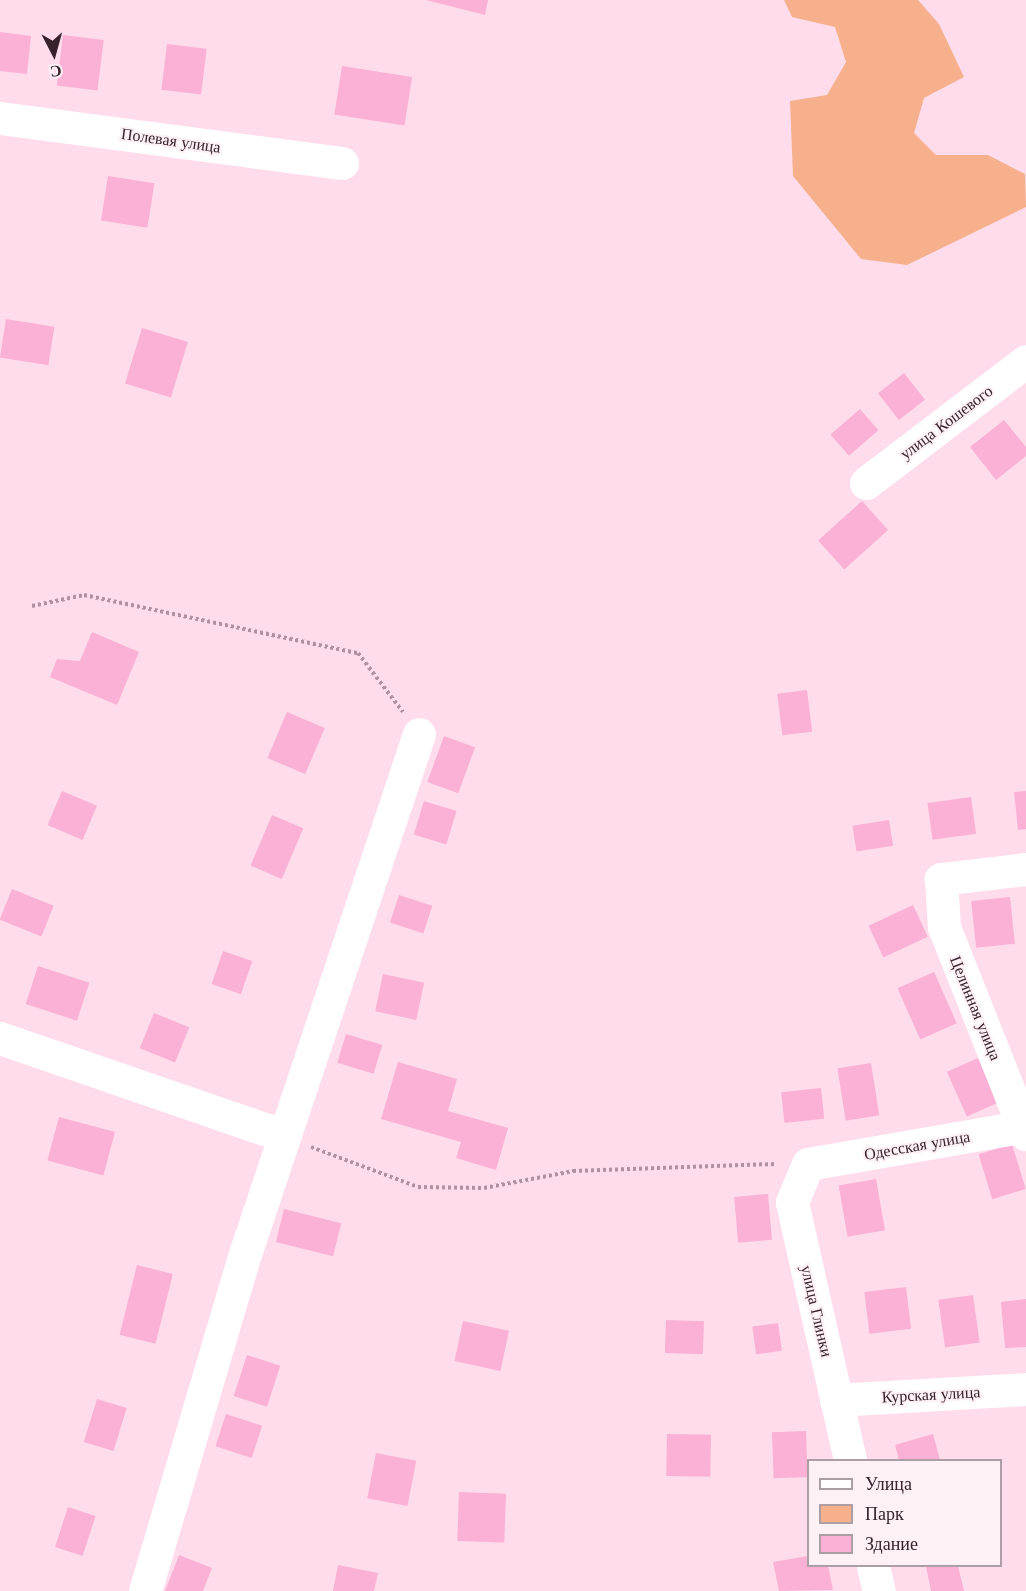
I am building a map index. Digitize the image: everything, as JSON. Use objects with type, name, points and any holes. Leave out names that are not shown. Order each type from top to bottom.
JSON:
[{"type":"street","name":"Полевая улица","points":[[0,117],[342,163]]},
{"type":"street","name":"улица Кошевого","points":[[866,483],[1026,361]]},
{"type":"street","points":[[145,1591],[285,1136],[419,734]]},
{"type":"street","name":"Целинная улица","points":[[1025,1129],[944,927],[941,879],[1026,868]]},
{"type":"street","points":[[0,1038],[285,1136]]},
{"type":"street","name":"Одесская улица","points":[[808,1164],[1025,1129]]},
{"type":"street","name":"улица Глинки","points":[[808,1164],[792,1202],[850,1459]]},
{"type":"street","name":"Курская улица","points":[[836,1400],[1026,1389]]},
{"type":"street","points":[[873,1567],[879,1591]]},
{"type":"path","points":[[32,606],[84,595],[358,653],[419,734]]},
{"type":"path","points":[[285,1136],[418,1187],[484,1188],[573,1171],[663,1166],[808,1164]]},
{"type":"green space","points":[[784,0],[918,0],[939,24],[964,77],[924,98],[914,133],[936,155],[988,155],[1025,174],[1026,207],[907,265],[861,259],[793,176],[790,101],[827,95],[846,62],[835,27],[792,17]]},
{"type":"building","points":[[426,0],[488,0],[485,15]]},
{"type":"building","points":[[0,32],[31,36],[27,74],[0,71]]},
{"type":"building","points":[[63,35],[104,40],[97,91],[57,86]]},
{"type":"building","points":[[167,44],[207,49],[201,95],[161,90]]},
{"type":"building","points":[[342,66],[412,77],[404,126],[334,114]]},
{"type":"building","points":[[108,176],[154,183],[147,228],[101,220]]},
{"type":"building","points":[[6,319],[54,327],[48,365],[0,358]]},
{"type":"building","points":[[142,328],[188,342],[171,397],[125,383]]},
{"type":"building","points":[[904,373],[925,400],[899,420],[878,393]]},
{"type":"building","points":[[860,409],[878,430],[849,456],[831,435]]},
{"type":"building","points":[[1004,420],[1026,447],[1026,456],[996,480],[970,447]]},
{"type":"building","points":[[862,501],[888,530],[844,569],[818,540]]},
{"type":"building","points":[[92,632],[139,652],[117,705],[50,677],[57,659],[80,661]]},
{"type":"building","points":[[807,690],[812,732],[782,735],[777,694]]},
{"type":"building","points":[[287,712],[325,728],[305,774],[267,758]]},
{"type":"building","points":[[444,736],[475,747],[458,793],[427,782]]},
{"type":"building","points":[[62,791],[97,806],[83,840],[48,825]]},
{"type":"building","points":[[1026,791],[1026,829],[1018,830],[1014,792]]},
{"type":"building","points":[[971,797],[976,834],[933,840],[927,803]]},
{"type":"building","points":[[424,801],[457,811],[446,844],[414,834]]},
{"type":"building","points":[[272,815],[303,828],[282,879],[251,866]]},
{"type":"building","points":[[889,820],[893,846],[857,851],[852,826]]},
{"type":"building","points":[[12,889],[54,906],[41,936],[0,920]]},
{"type":"building","points":[[399,895],[432,906],[423,933],[390,923]]},
{"type":"building","points":[[1010,897],[1015,944],[976,948],[971,901]]},
{"type":"building","points":[[913,905],[928,937],[883,957],[869,926]]},
{"type":"building","points":[[223,951],[252,961],[241,994],[212,984]]},
{"type":"building","points":[[38,966],[89,983],[77,1021],[26,1004]]},
{"type":"building","points":[[934,972],[957,1023],[920,1039],[897,988]]},
{"type":"building","points":[[383,974],[424,983],[416,1020],[375,1011]]},
{"type":"building","points":[[154,1013],[189,1027],[175,1062],[140,1048]]},
{"type":"building","points":[[346,1034],[382,1045],[374,1074],[337,1063]]},
{"type":"building","points":[[978,1058],[998,1103],[967,1117],[947,1072]]},
{"type":"building","points":[[398,1062],[457,1079],[448,1111],[508,1128],[496,1170],[456,1158],[461,1142],[381,1119]]},
{"type":"building","points":[[871,1063],[879,1115],[846,1121],[837,1068]]},
{"type":"building","points":[[821,1088],[824,1119],[784,1123],[781,1092]]},
{"type":"building","points":[[59,1117],[115,1132],[103,1175],[47,1160]]},
{"type":"building","points":[[1012,1144],[1026,1189],[992,1199],[979,1154]]},
{"type":"building","points":[[876,1179],[885,1230],[848,1237],[839,1186]]},
{"type":"building","points":[[768,1194],[772,1240],[738,1243],[734,1197]]},
{"type":"building","points":[[284,1209],[341,1223],[333,1256],[276,1242]]},
{"type":"building","points":[[137,1265],[173,1274],[155,1344],[120,1335]]},
{"type":"building","points":[[906,1287],[911,1329],[869,1334],[864,1292]]},
{"type":"building","points":[[973,1295],[980,1343],[945,1347],[938,1300]]},
{"type":"building","points":[[1026,1299],[1026,1347],[1005,1348],[1001,1302]]},
{"type":"building","points":[[666,1320],[704,1321],[703,1354],[665,1353]]},
{"type":"building","points":[[463,1321],[509,1331],[500,1371],[454,1361]]},
{"type":"building","points":[[778,1323],[782,1351],[756,1354],[752,1327]]},
{"type":"building","points":[[247,1355],[280,1366],[267,1407],[234,1396]]},
{"type":"building","points":[[97,1399],[127,1408],[113,1451],[84,1442]]},
{"type":"building","points":[[226,1414],[262,1426],[252,1458],[215,1446]]},
{"type":"building","points":[[806,1431],[807,1477],[774,1478],[772,1432]]},
{"type":"building","points":[[667,1434],[711,1435],[710,1477],[666,1476]]},
{"type":"building","points":[[933,1434],[940,1459],[899,1459],[895,1445]]},
{"type":"building","points":[[376,1453],[416,1461],[407,1506],[367,1498]]},
{"type":"building","points":[[459,1492],[506,1494],[504,1543],[457,1541]]},
{"type":"building","points":[[68,1507],[96,1516],[83,1556],[55,1547]]},
{"type":"building","points":[[179,1555],[212,1568],[203,1591],[165,1591]]},
{"type":"building","points":[[807,1556],[807,1567],[828,1567],[833,1590],[779,1591],[773,1562]]},
{"type":"building","points":[[338,1565],[378,1573],[374,1591],[333,1591]]},
{"type":"building","points":[[926,1567],[958,1567],[964,1591],[931,1591]]}]
